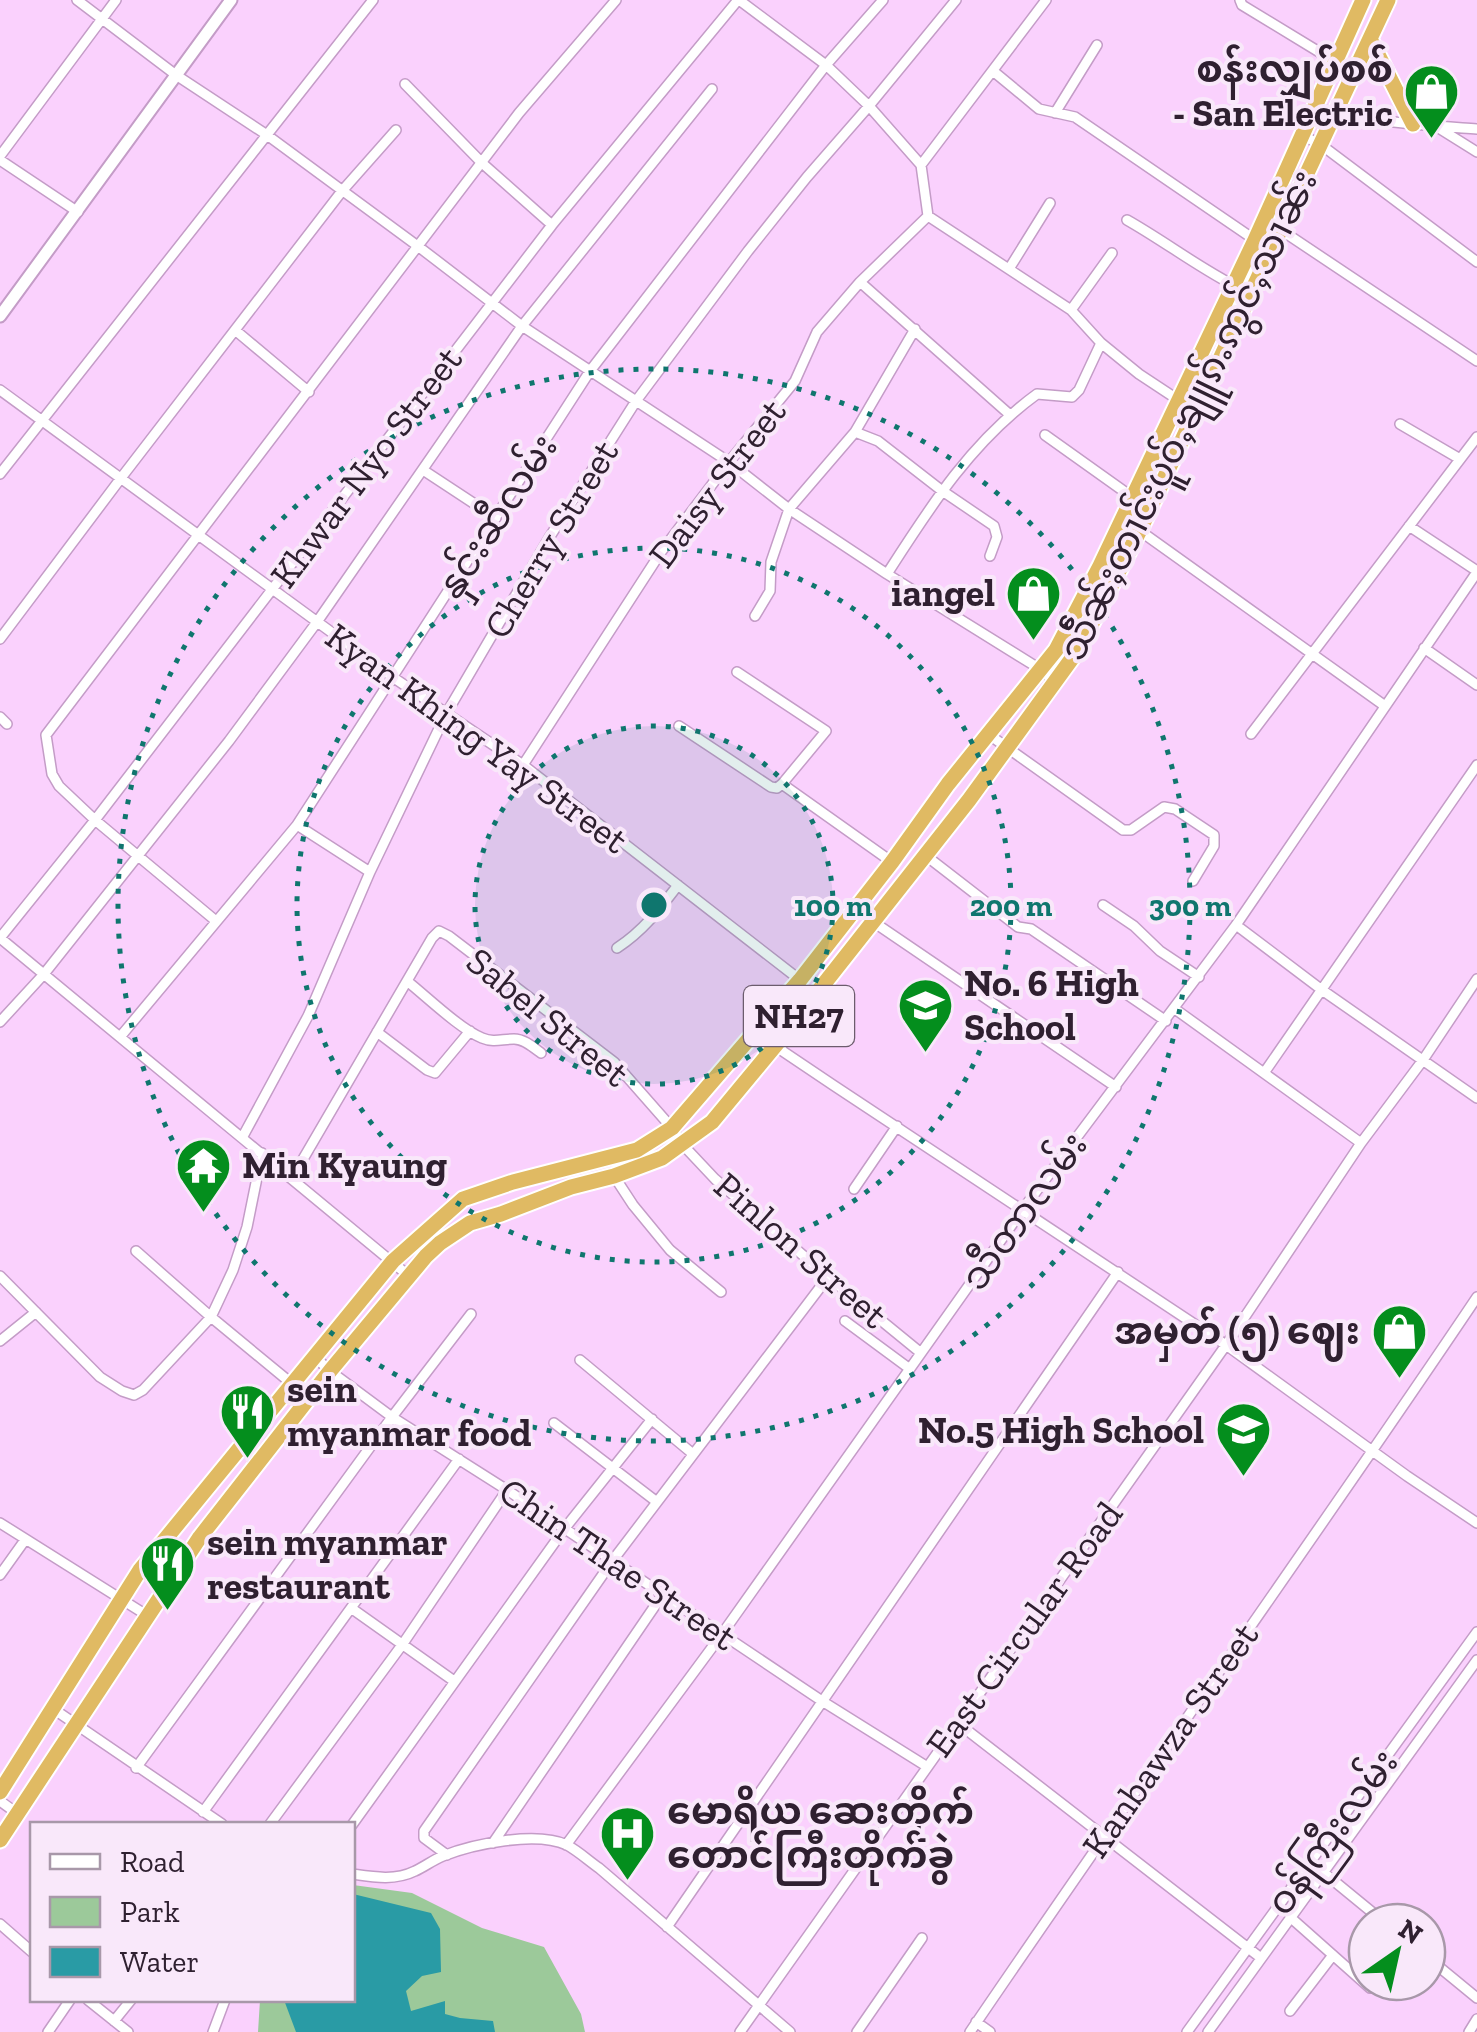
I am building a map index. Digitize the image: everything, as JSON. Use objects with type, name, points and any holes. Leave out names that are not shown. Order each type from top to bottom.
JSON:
[{"type":"highway","name":"သဵႅၼ်ႈတၢင်းပူဝ်ႇၶျူၵ်ႉဢွင်ႇသၢၼ်း","points":[[0,1792],[140,1570],[393,1260],[463,1198],[637,1150],[672,1128],[800,980],[1056,650],[1255,240],[1363,0]]},
{"type":"highway","name":"သဵႅၼ်ႈတၢင်းပူဝ်ႇၶျူၵ်ႉဢွင်ႇသၢၼ်း","points":[[0,1840],[200,1537],[409,1276],[440,1243],[470,1223],[662,1158],[712,1122],[1006,749],[1073,657],[1140,530],[1388,0]]},
{"type":"highway","points":[[1370,39],[1414,124]]},
{"type":"street","points":[[77,0],[176,75],[267,135],[420,247],[522,326],[729,462],[789,509],[1054,682]]},
{"type":"street","points":[[78,212],[0,158],[116,0]]},
{"type":"street","points":[[0,316],[232,0]]},
{"type":"street","points":[[0,474],[373,0]]},
{"type":"street","points":[[216,920],[59,786],[52,774],[46,735],[550,74],[616,0]]},
{"type":"street","points":[[739,0],[826,64],[870,106],[920,165],[928,216],[1071,310],[1102,344],[1195,412]]},
{"type":"street","name":"Khwar Nyo Street","points":[[0,938],[273,590],[491,302],[739,0]]},
{"type":"street","name":"နှင်းဆီလမ်း","points":[[120,1037],[297,825],[590,371],[826,64],[882,0]]},
{"type":"street","name":"Cherry Street","points":[[242,1138],[308,1016],[370,872],[446,714],[549,538],[636,402],[748,250],[956,0]]},
{"type":"street","points":[[920,165],[1046,0]]},
{"type":"street","points":[[1240,0],[1242,5],[1334,61]]},
{"type":"street","points":[[1055,113],[1097,45]]},
{"type":"street","points":[[993,71],[1039,110],[1075,117],[1255,240]]},
{"type":"street","points":[[405,84],[482,163],[552,225]]},
{"type":"street","points":[[0,1022],[44,974],[218,754],[318,622],[522,326],[712,89]]},
{"type":"street","points":[[1313,107],[1335,114],[1477,128]]},
{"type":"street","points":[[1436,126],[1477,152]]},
{"type":"street","points":[[0,639],[342,191],[396,130]]},
{"type":"street","points":[[1301,135],[1320,144],[1477,262]]},
{"type":"street","points":[[1009,269],[1050,203]]},
{"type":"street","name":"Daisy Street","points":[[523,764],[662,552],[796,381],[817,332],[860,282],[928,216]]},
{"type":"street","points":[[1127,220],[1233,285]]},
{"type":"street","points":[[1264,220],[1477,362]]},
{"type":"street","points":[[1071,310],[1112,253]]},
{"type":"street","points":[[860,282],[1010,414]]},
{"type":"street","points":[[755,616],[770,591],[771,562],[789,509],[855,432],[915,329]]},
{"type":"street","points":[[235,330],[309,392]]},
{"type":"street","points":[[887,574],[942,490],[1010,414],[1037,394],[1072,397],[1102,344]]},
{"type":"street","name":"Kyan Khing Yay Street","points":[[0,390],[394,678],[523,764],[800,980]]},
{"type":"street","points":[[1400,424],[1460,460]]},
{"type":"street","points":[[855,432],[878,441],[994,526],[998,532],[990,556]]},
{"type":"street","points":[[1044,435],[1132,497]]},
{"type":"street","points":[[1252,734],[1477,437]]},
{"type":"street","points":[[423,470],[496,518]]},
{"type":"street","points":[[1122,518],[1384,706]]},
{"type":"street","points":[[1409,526],[1477,572]]},
{"type":"street","name":"သီတာလမ်း","points":[[566,1845],[722,1634],[1024,1209],[1236,925],[1477,572]]},
{"type":"street","points":[[1424,648],[1477,685]]},
{"type":"street","points":[[679,726],[770,787],[782,784],[826,731],[737,672]]},
{"type":"street","points":[[988,734],[1124,830],[1131,830],[1164,807],[1175,809],[1214,835],[1214,846],[1193,881]]},
{"type":"street","points":[[1264,1073],[1477,765]]},
{"type":"street","points":[[782,784],[892,862]]},
{"type":"street","points":[[297,825],[370,872]]},
{"type":"street","points":[[925,855],[1018,928],[1031,929],[1166,1021]]},
{"type":"street","points":[[617,948],[650,922],[678,885]]},
{"type":"street","points":[[1103,905],[1198,976]]},
{"type":"street","points":[[872,922],[1116,1087]]},
{"type":"street","points":[[1236,925],[1477,1098]]},
{"type":"street","name":"Sabel Street","points":[[292,1178],[439,932],[614,1062],[672,1128],[682,1145]]},
{"type":"street","points":[[0,938],[409,1276]]},
{"type":"street","name":"East Circular Road","points":[[740,2032],[1226,1345],[1477,978]]},
{"type":"street","points":[[407,981],[483,1038],[497,1042],[515,1038],[541,1053]]},
{"type":"street","points":[[1174,1009],[1361,1143]]},
{"type":"street","points":[[377,1032],[434,1073],[470,1031]]},
{"type":"street","points":[[757,1031],[1226,1345],[1477,1523]]},
{"type":"street","points":[[854,1189],[896,1126]]},
{"type":"street","name":"Pinlon Street","points":[[682,1145],[716,1179],[922,1353]]},
{"type":"street","points":[[0,1276],[100,1377],[134,1395],[210,1317],[247,1226],[262,1153]]},
{"type":"street","points":[[614,1176],[670,1250],[721,1292]]},
{"type":"street","points":[[136,1250],[291,1383]]},
{"type":"street","points":[[667,1927],[1118,1272]]},
{"type":"street","points":[[446,1854],[424,1838],[424,1832],[612,1560],[828,1276]]},
{"type":"street","name":"Kanbawza Street","points":[[970,2032],[1477,1297]]},
{"type":"street","points":[[0,1341],[36,1312]]},
{"type":"street","points":[[136,1768],[471,1314]]},
{"type":"street","points":[[845,1320],[910,1369]]},
{"type":"street","name":"Chin Thae Street","points":[[314,1356],[392,1417],[926,1766]]},
{"type":"street","points":[[580,1360],[693,1454]]},
{"type":"street","points":[[354,1822],[565,1528],[652,1419]]},
{"type":"street","points":[[554,1423],[657,1502]]},
{"type":"street","points":[[203,1812],[459,1459]]},
{"type":"street","points":[[271,1822],[402,1645],[507,1490]]},
{"type":"street","points":[[0,1523],[148,1616]]},
{"type":"street","points":[[0,1575],[24,1540]]},
{"type":"street","points":[[493,1843],[663,1594]]},
{"type":"street","points":[[351,1608],[454,1681]]},
{"type":"street","name":"ဝန်ကြီးလမ်း","points":[[1188,2032],[1477,1632]]},
{"type":"street","name":"ဝန်ကြီးလမ်း","points":[[1208,2032],[1477,1660]]},
{"type":"street","points":[[52,1708],[219,1822]]},
{"type":"street","points":[[959,1724],[1261,1958]]},
{"type":"street","points":[[0,1801],[18,1814]]},
{"type":"street","points":[[355,1874],[390,1878],[412,1873],[463,1848],[493,1843],[544,1839],[566,1845],[599,1868],[790,2032]]},
{"type":"street","points":[[1323,1872],[1360,1902]]},
{"type":"street","points":[[1290,1917],[1347,1967]]},
{"type":"street","points":[[0,1924],[30,1950]]},
{"type":"street","points":[[857,2032],[922,1938]]},
{"type":"street","points":[[1290,2011],[1333,1955]]},
{"type":"street","points":[[1447,1973],[1477,1998]]},
{"type":"street","points":[[48,2032],[69,2002]]},
{"type":"street","points":[[90,2002],[128,2032]]},
{"type":"street","points":[[114,2021],[129,2002]]},
{"type":"street","points":[[213,2032],[224,2002]]},
{"type":"street","points":[[1469,2032],[1477,2019]]},
{"type":"street","points":[[976,2022],[990,2032]]},
{"type":"green space","points":[[355,1885],[412,1893],[482,1928],[544,1947],[581,2014],[585,2032],[258,2032],[260,2002],[355,2002]]},
{"type":"water","points":[[355,1894],[431,1913],[440,1929],[441,1972],[422,1976],[406,1991],[411,2011],[445,2001],[445,2014],[493,2021],[495,2032],[296,2032],[285,2002],[355,2002]]},
{"type":"place","name":"စန်းလျှပ်စစ် - San Electric","points":[[1432,140]]},
{"type":"place","name":"iangel","points":[[1034,642]]},
{"type":"place","name":"No. 6 High School","points":[[925,1054]]},
{"type":"place","name":"Min Kyaung","points":[[203,1214]]},
{"type":"place","name":"အမှတ် (၅) ဈေး","points":[[1399,1380]]},
{"type":"place","name":"sein myanmar food","points":[[248,1460]]},
{"type":"place","name":"No.5 High School","points":[[1243,1479]]},
{"type":"place","name":"sein myanmar restaurant","points":[[168,1613]]},
{"type":"place","name":"မောရိယ ဆေးတိုက် တောင်ကြီးတိုက်ခွဲ","points":[[628,1882]]}]
